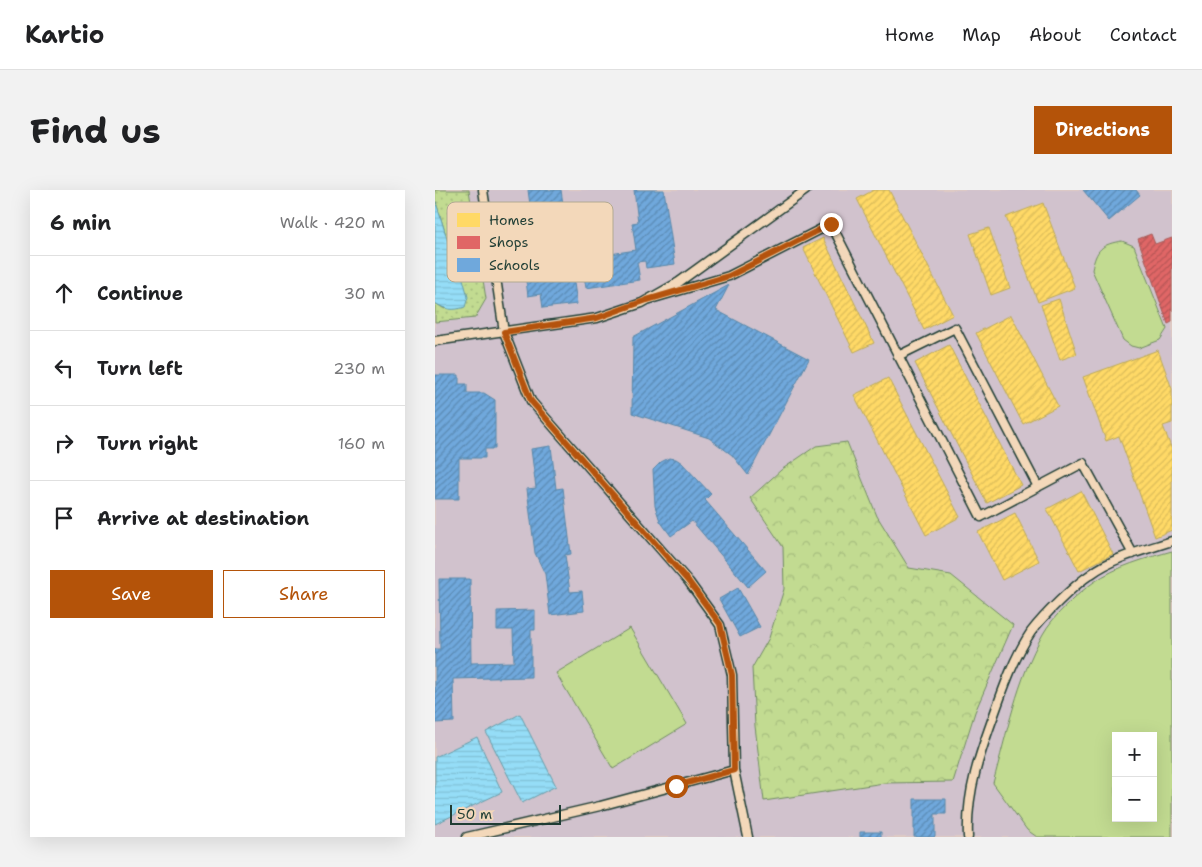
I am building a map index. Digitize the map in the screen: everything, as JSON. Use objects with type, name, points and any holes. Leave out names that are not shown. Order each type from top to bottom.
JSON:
[{"type":"lane","points":[[647,300],[679,282],[806,190]]},
{"type":"lane","points":[[435,341],[597,318],[647,300],[729,276],[831,224],[981,518],[1083,463],[1133,554]]},
{"type":"lane","points":[[497,282],[504,332],[531,401],[689,582],[720,624],[732,675],[734,770],[749,837]]},
{"type":"lane","points":[[899,356],[955,328],[1038,487]]},
{"type":"lane","points":[[969,837],[970,790],[977,761],[1008,674],[1032,632],[1057,604],[1091,574],[1118,560],[1172,541]]},
{"type":"lane","points":[[467,837],[600,806],[734,770]]},
{"type":"shaded area","points":[[435,190],[1172,190],[1172,837],[435,837]]},
{"type":"green space","points":[[435,190],[469,190],[471,202],[447,202],[447,239],[435,199]]},
{"type":"green space","points":[[1122,241],[1134,246],[1167,329],[1160,340],[1139,348],[1131,346],[1123,340],[1092,270],[1098,252],[1101,249],[1109,244]]},
{"type":"green space","points":[[449,282],[483,282],[486,299],[475,318],[435,322],[435,303],[445,309]]},
{"type":"green space","points":[[847,442],[877,516],[909,568],[951,575],[1013,625],[975,712],[953,782],[884,783],[764,801],[755,726],[752,668],[769,638],[784,589],[783,547],[750,498],[781,470],[816,446]]},
{"type":"green space","points":[[1172,551],[1172,837],[1037,837],[1027,830],[993,783],[1019,688],[1047,627],[1066,606],[1087,587],[1102,577],[1121,567]]},
{"type":"green space","points":[[630,628],[687,724],[613,769],[556,673]]},
{"type":"water","points":[[435,199],[447,239],[447,282],[464,282],[468,297],[465,307],[461,308],[450,309],[435,303]]},
{"type":"water","points":[[520,714],[556,786],[522,803],[486,732]]},
{"type":"water","points":[[477,737],[502,792],[435,824],[435,757]]},
{"type":"building: Homes","points":[[874,190],[889,190],[953,315],[924,330],[857,199]]},
{"type":"building: Homes","points":[[1043,203],[1075,288],[1038,302],[1006,217]]},
{"type":"building: Homes","points":[[989,228],[1010,288],[991,295],[970,234]]},
{"type":"building: Homes","points":[[823,238],[874,343],[854,352],[803,248]]},
{"type":"building: Homes","points":[[1059,299],[1077,354],[1060,360],[1041,305]]},
{"type":"building: Homes","points":[[1011,315],[1058,406],[1023,424],[976,333]]},
{"type":"building: Homes","points":[[949,345],[1021,485],[987,503],[915,363]]},
{"type":"building: Homes","points":[[1158,350],[1172,389],[1172,423],[1163,426],[1172,450],[1172,530],[1155,537],[1119,436],[1106,441],[1083,377]]},
{"type":"building: Homes","points":[[888,378],[960,517],[926,535],[854,395]]},
{"type":"building: Homes","points":[[1081,491],[1113,554],[1079,571],[1047,509]]},
{"type":"building: Homes","points":[[1015,513],[1039,561],[1002,580],[978,532]]},
{"type":"building: Shops","points":[[1151,234],[1155,244],[1172,238],[1172,322],[1168,324],[1138,239]]},
{"type":"building: Schools","points":[[528,190],[561,190],[563,202],[530,202]]},
{"type":"building: Schools","points":[[634,190],[664,190],[675,264],[646,268],[645,261],[637,262],[640,280],[586,288],[585,282],[613,282],[613,254],[636,250],[632,223],[638,222]]},
{"type":"building: Schools","points":[[1083,190],[1136,190],[1140,195],[1109,221]]},
{"type":"building: Schools","points":[[526,282],[574,282],[577,304],[543,308],[541,294],[528,296]]},
{"type":"building: Schools","points":[[729,285],[716,310],[809,359],[748,475],[732,455],[709,438],[632,413],[633,337]]},
{"type":"building: Schools","points":[[435,375],[459,375],[459,384],[467,384],[467,393],[484,393],[495,400],[495,449],[485,449],[485,458],[459,458],[459,499],[435,499]]},
{"type":"building: Schools","points":[[551,446],[556,489],[563,488],[571,554],[565,555],[570,592],[582,591],[584,611],[550,615],[545,574],[535,553],[527,489],[536,488],[531,449]]},
{"type":"building: Schools","points":[[669,458],[676,459],[682,463],[711,494],[705,500],[766,571],[748,587],[692,521],[671,536],[660,521],[655,506],[653,470],[661,462]]},
{"type":"building: Schools","points":[[439,579],[470,579],[471,663],[514,662],[513,630],[497,630],[497,611],[535,610],[535,630],[531,630],[531,677],[453,679],[454,722],[435,723],[435,649],[440,649]]},
{"type":"building: Schools","points":[[738,588],[760,627],[740,637],[719,599]]},
{"type":"building: Schools","points":[[914,799],[946,799],[946,814],[935,814],[935,837],[914,837]]},
{"type":"building: Schools","points":[[860,832],[881,832],[881,837],[860,837]]},
{"type":"route","points":[[676,786],[734,770],[732,675],[720,624],[689,582],[531,401],[504,332],[597,318],[647,300],[729,276],[831,224]]}]
